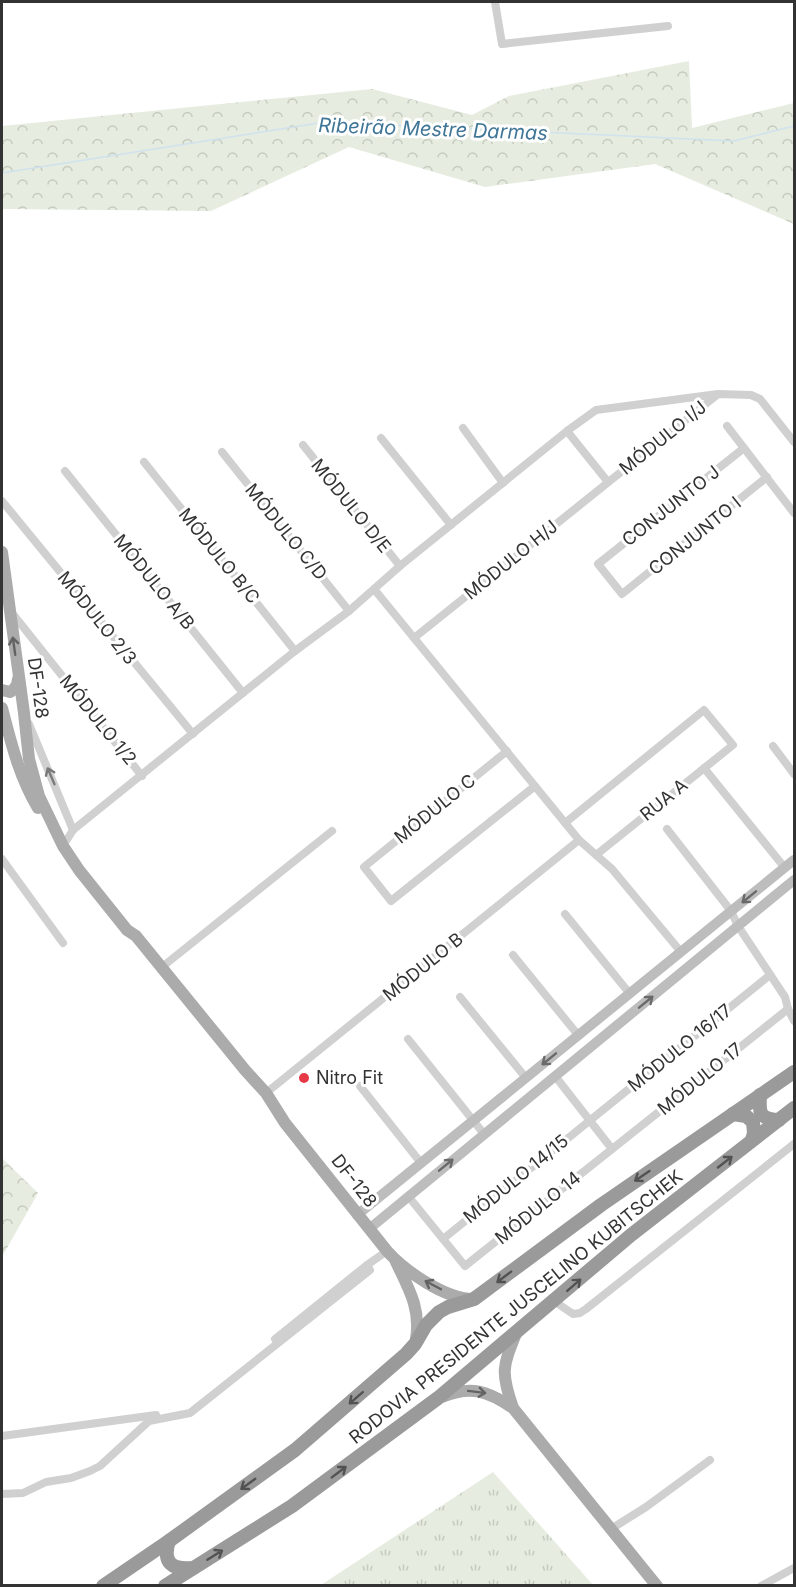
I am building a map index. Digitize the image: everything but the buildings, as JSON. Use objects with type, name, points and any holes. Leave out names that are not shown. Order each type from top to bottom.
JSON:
[{"type":"highway","name":"RODOVIA PRESIDENTE JUSCELINO KUBITSCHEK","points":[[103,1586],[295,1450],[406,1354],[426,1325],[439,1312],[474,1299],[601,1205],[795,1072]]},
{"type":"highway","points":[[760,1095],[760,1112],[764,1118],[779,1120]]},
{"type":"highway","name":"RODOVIA PRESIDENTE JUSCELINO KUBITSCHEK","points":[[165,1586],[321,1486],[438,1398],[632,1235],[795,1108]]},
{"type":"highway","points":[[733,1114],[746,1116],[753,1122],[752,1140]]},
{"type":"highway","points":[[169,1541],[166,1554],[170,1563],[181,1569],[194,1568]]},
{"type":"main road","name":"DF-128","points":[[2,552],[29,759],[39,796],[63,846],[79,870],[162,967],[188,1006]]},
{"type":"main road","points":[[2,690],[10,692],[14,690],[18,679]]},
{"type":"main road","name":"DF-128","points":[[2,708],[12,749],[30,795],[42,815],[52,825]]},
{"type":"main road","name":"DF-128","points":[[128,930],[132,939],[241,1070],[266,1093],[285,1123],[396,1261],[428,1284],[455,1296],[474,1299]]},
{"type":"main road","name":"DF-128","points":[[241,1070],[252,1089],[275,1116],[285,1123]]},
{"type":"main road","points":[[252,1089],[266,1093],[270,1110]]},
{"type":"main road","name":"DF-128","points":[[396,1261],[417,1309],[418,1327],[415,1344]]},
{"type":"main road","points":[[513,1408],[505,1386],[504,1373],[505,1361],[517,1331]]},
{"type":"main road","points":[[438,1398],[452,1393],[481,1391],[496,1396],[513,1408],[657,1586]]},
{"type":"street","points":[[495,2],[502,44],[668,26]]},
{"type":"street","points":[[63,846],[74,830],[295,651],[349,611],[399,566],[567,430],[596,410],[718,394],[751,395],[760,399],[795,442]]},
{"type":"street","name":"MÓDULO I/J","points":[[608,482],[718,394]]},
{"type":"street","points":[[727,426],[794,512]]},
{"type":"street","points":[[463,428],[503,483]]},
{"type":"street","points":[[567,430],[608,482]]},
{"type":"street","points":[[381,438],[451,525]]},
{"type":"street","name":"MÓDULO D/E","points":[[303,445],[399,566]]},
{"type":"street","name":"CONJUNTO J","points":[[622,594],[598,564],[744,448]]},
{"type":"street","name":"MÓDULO C/D","points":[[222,452],[349,611]]},
{"type":"street","name":"MÓDULO B/C","points":[[144,462],[295,651]]},
{"type":"street","name":"MÓDULO A/B","points":[[65,471],[243,693]]},
{"type":"street","name":"CONJUNTO I","points":[[622,594],[767,477]]},
{"type":"street","name":"MÓDULO H/J","points":[[414,638],[608,482]]},
{"type":"street","name":"MÓDULO 2/3","points":[[2,501],[193,734]]},
{"type":"street","points":[[374,589],[579,840],[612,869],[681,952]]},
{"type":"street","name":"MÓDULO 1/2","points":[[9,609],[142,776]]},
{"type":"street","name":"RUA A","points":[[565,823],[705,710],[733,745],[596,855]]},
{"type":"street","points":[[24,713],[74,830]]},
{"type":"street","points":[[2,733],[12,749]]},
{"type":"street","points":[[772,746],[795,774]]},
{"type":"street","name":"MÓDULO C","points":[[507,751],[364,867],[391,901],[535,786]]},
{"type":"street","points":[[704,768],[785,868]]},
{"type":"street","points":[[667,829],[731,911],[738,926],[785,997],[788,1009],[795,1021]]},
{"type":"street","points":[[162,967],[332,831]]},
{"type":"street","name":"MÓDULO B","points":[[266,1093],[579,840]]},
{"type":"street","points":[[2,859],[63,943]]},
{"type":"street","points":[[357,1215],[795,860]]},
{"type":"street","points":[[369,1228],[795,880]]},
{"type":"street","points":[[565,914],[630,993]]},
{"type":"street","points":[[513,955],[579,1035]]},
{"type":"street","name":"MÓDULO 16/17","points":[[589,1120],[770,975]]},
{"type":"street","points":[[460,997],[526,1078]]},
{"type":"street","points":[[613,1007],[623,1020]]},
{"type":"street","name":"MÓDULO 17","points":[[612,1149],[788,1009]]},
{"type":"street","points":[[408,1039],[484,1134]]},
{"type":"street","points":[[555,1076],[612,1149]]},
{"type":"street","points":[[360,1086],[421,1163]]},
{"type":"street","points":[[516,1086],[528,1098]]},
{"type":"street","name":"MÓDULO 14/15","points":[[443,1239],[589,1120]]},
{"type":"street","points":[[453,1137],[465,1150]]},
{"type":"street","points":[[554,1301],[573,1314],[580,1313],[795,1144]]},
{"type":"street","name":"MÓDULO 14","points":[[443,1239],[465,1266],[612,1149]]},
{"type":"street","points":[[410,1172],[421,1186]]},
{"type":"street","points":[[408,1196],[443,1239]]},
{"type":"street","points":[[2,1436],[191,1408],[367,1264],[387,1251]]},
{"type":"street","points":[[2,1494],[23,1493],[46,1482],[71,1478],[90,1471],[100,1466],[149,1421],[190,1413],[370,1270],[367,1264]]},
{"type":"street","points":[[611,1529],[646,1507],[710,1460]]},
{"type":"street","points":[[761,1586],[795,1568]]},
{"type":"green space","points":[[689,61],[692,128],[794,103],[794,224],[655,164],[485,187],[349,147],[211,211],[2,209],[2,126],[372,89],[472,115],[509,96]]},
{"type":"green space","points":[[2,1158],[38,1193],[2,1257]]},
{"type":"green space","points":[[493,1472],[593,1585],[321,1585]]},
{"type":"waterway","name":"Ribeirão Mestre Darmas","points":[[2,173],[325,122],[734,141],[794,126]]},
{"type":"place","name":"Nitro Fit","points":[[304,1078]]}]
